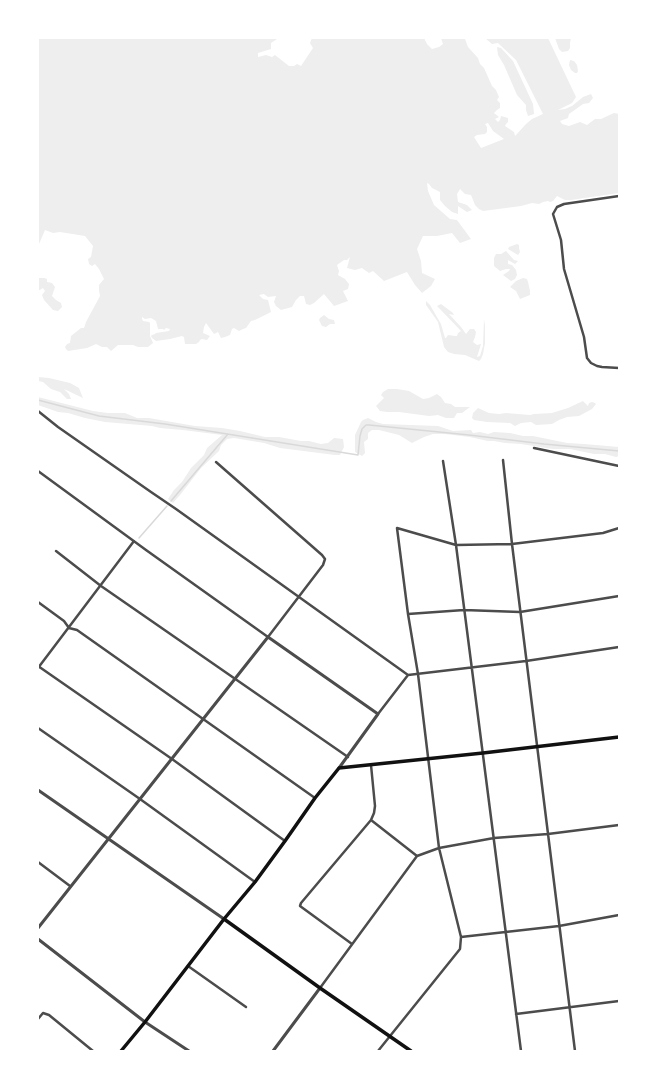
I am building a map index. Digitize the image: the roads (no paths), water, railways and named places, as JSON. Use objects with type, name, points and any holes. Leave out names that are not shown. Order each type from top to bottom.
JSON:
[{"type":"main road","points":[[121,1051],[224,919],[255,882],[286,841],[315,798],[339,768],[619,737]]},
{"type":"main road","points":[[224,919],[410,1051]]},
{"type":"street","points":[[619,196],[564,204],[557,207],[553,214],[561,240],[564,269],[584,337],[587,358],[591,363],[597,366],[619,368]]},
{"type":"street","points":[[38,411],[109,464],[176,509],[408,675],[526,661],[619,647]]},
{"type":"street","points":[[534,448],[619,466]]},
{"type":"street","points":[[503,460],[520,612],[575,1051]]},
{"type":"street","points":[[443,461],[456,545],[521,1051]]},
{"type":"street","points":[[38,928],[323,566],[324,559],[322,554],[216,462]]},
{"type":"street","points":[[38,471],[268,637],[378,714]]},
{"type":"street","points":[[378,1051],[460,949],[461,937],[439,848],[418,674],[408,614],[397,528],[456,545],[512,544],[603,533],[619,528]]},
{"type":"street","points":[[134,541],[38,667],[172,758],[286,841]]},
{"type":"street","points":[[56,551],[101,586],[236,678],[348,757]]},
{"type":"street","points":[[408,614],[464,610],[520,612],[619,596]]},
{"type":"street","points":[[38,602],[64,621],[68,628],[77,630],[315,798]]},
{"type":"street","points":[[339,768],[408,675]]},
{"type":"street","points":[[38,728],[255,882]]},
{"type":"street","points":[[352,944],[300,906],[371,820],[375,806],[371,765]]},
{"type":"street","points":[[38,790],[224,919]]},
{"type":"street","points":[[371,820],[417,856]]},
{"type":"street","points":[[273,1051],[417,856],[439,848],[494,838],[548,834],[619,825]]},
{"type":"street","points":[[38,862],[70,886]]},
{"type":"street","points":[[461,937],[559,926],[619,915]]},
{"type":"street","points":[[38,939],[145,1022],[189,1051]]},
{"type":"street","points":[[188,965],[246,1007]]},
{"type":"street","points":[[516,1014],[619,1001]]},
{"type":"street","points":[[38,1019],[43,1013],[48,1015],[93,1051]]},
{"type":"waterway","points":[[38,400],[99,416],[165,424],[358,455],[360,436],[362,429],[366,425],[619,451]]},
{"type":"waterway","points":[[171,501],[228,434]]},
{"type":"waterway","points":[[139,538],[167,506]]}]
